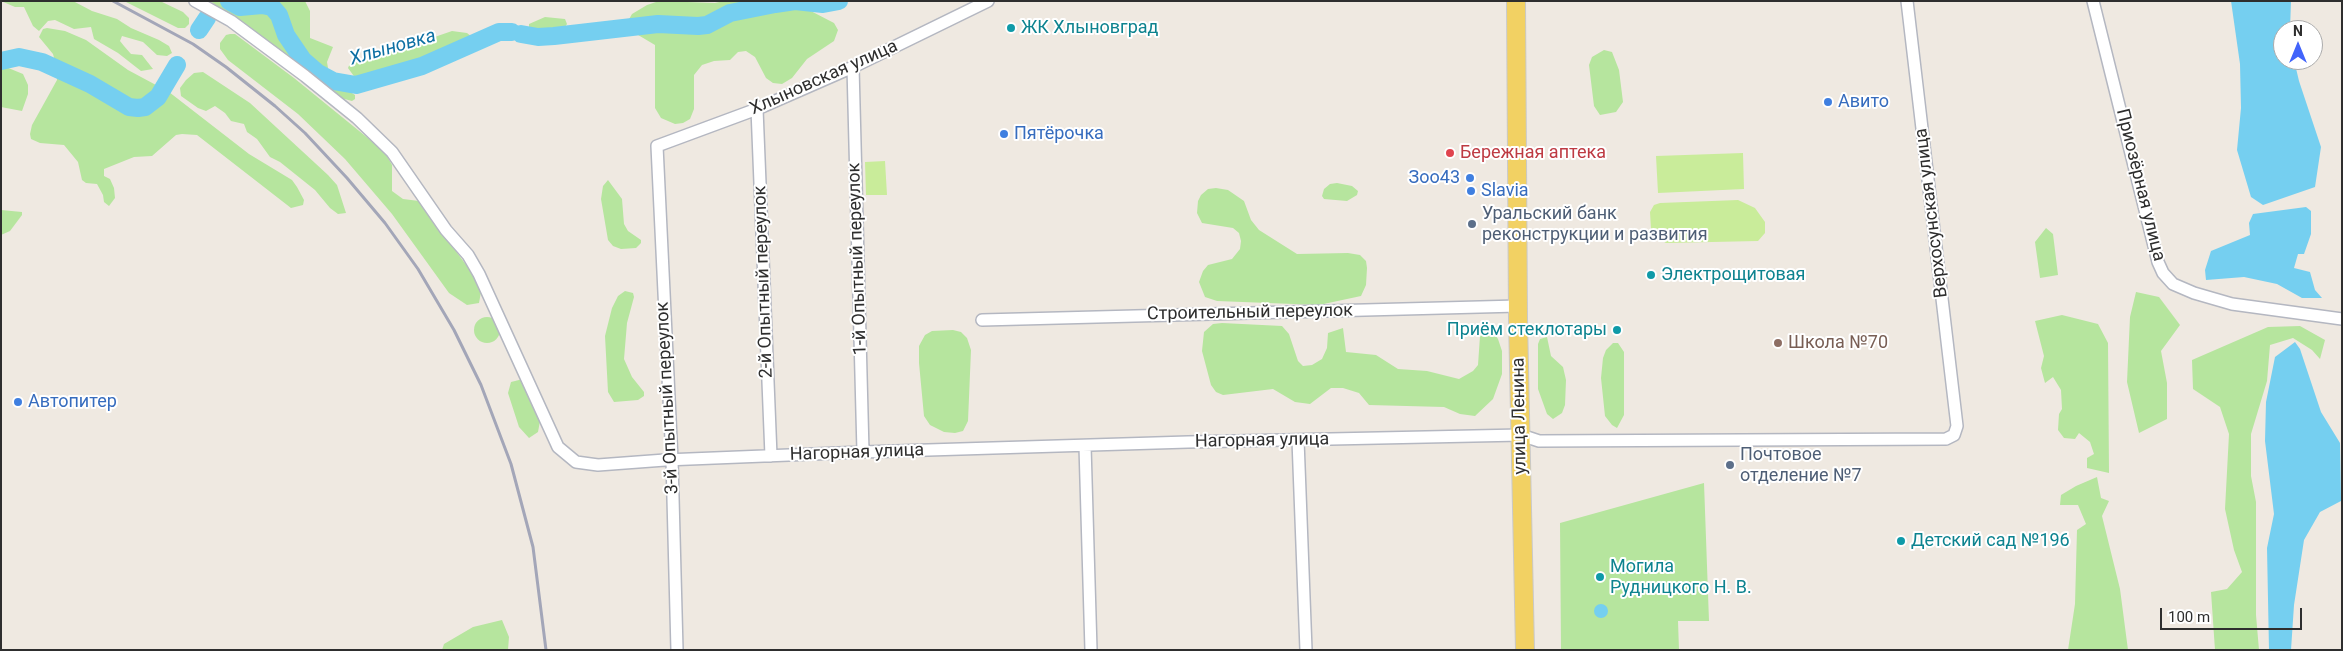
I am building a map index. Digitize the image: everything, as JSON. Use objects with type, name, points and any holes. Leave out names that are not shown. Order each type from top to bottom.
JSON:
[{"type":"main road","name":"улица Ленина","points":[[1516,1],[1518,306],[1525,650]]},
{"type":"street","name":"Нагорная улица","points":[[195,1],[230,21],[357,118],[401,164],[446,230],[468,255],[479,274],[554,441],[562,452],[576,462],[587,465],[863,452],[1521,435],[1539,441],[1946,439],[1954,435],[1957,426]]},
{"type":"street","name":"Хлыновская улица","points":[[657,146],[757,109],[852,67],[988,1]]},
{"type":"street","name":"Верхосунская улица","points":[[1907,1],[1957,426]]},
{"type":"street","name":"Приозёрная улица","points":[[2093,1],[2158,262],[2163,273],[2172,284],[2194,294],[2232,304],[2342,319]]},
{"type":"street","name":"1-й Опытный переулок","points":[[852,67],[863,452]]},
{"type":"street","name":"2-й Опытный переулок","points":[[757,109],[771,456]]},
{"type":"street","name":"3-й Опытный переулок","points":[[657,146],[672,460],[676,650]]},
{"type":"street","name":"Строительный переулок","points":[[982,320],[1518,306]]},
{"type":"street","points":[[1298,440],[1306,650]]},
{"type":"street","points":[[1085,446],[1091,650]]},
{"type":"green space","points":[[1,1],[73,1],[92,11],[117,19],[131,28],[159,40],[169,46],[172,53],[167,56],[157,55],[143,42],[122,36],[120,41],[131,54],[142,55],[153,69],[141,71],[118,53],[94,39],[91,27],[74,29],[55,20],[48,21],[39,31],[33,26],[24,7],[15,7]]},
{"type":"green space","points":[[124,1],[160,1],[183,12],[189,18],[189,24],[185,28],[178,28]]},
{"type":"green space","points":[[210,1],[305,1],[310,11],[310,38],[333,47],[327,62],[329,74],[333,81],[355,95],[355,99],[352,101],[337,97]]},
{"type":"green space","points":[[659,1],[715,3],[724,1],[802,1],[805,8],[834,23],[838,30],[834,41],[807,59],[792,78],[782,84],[773,83],[766,78],[755,57],[746,51],[738,52],[730,60],[714,61],[702,65],[694,75],[694,109],[690,119],[683,123],[675,124],[661,118],[655,108],[655,45],[628,29],[628,21],[632,14],[647,5]]},
{"type":"green space","points":[[545,17],[565,19],[567,24],[565,27],[542,32],[534,32],[529,28],[529,24]]},
{"type":"green space","points":[[43,29],[65,31],[86,40],[128,70],[169,92],[249,154],[292,180],[304,200],[303,205],[291,208],[197,135],[182,134],[176,135],[152,156],[134,157],[104,169],[104,176],[110,179],[114,188],[115,198],[109,206],[104,202],[103,195],[97,184],[86,183],[82,180],[78,162],[64,145],[40,143],[31,139],[32,125],[57,80],[53,54],[39,37]]},
{"type":"green space","points":[[452,31],[467,33],[472,37],[472,48],[470,51],[395,81],[370,85],[356,79],[348,68],[351,61],[371,59]]},
{"type":"green space","points":[[235,34],[294,78],[385,152],[392,165],[392,191],[403,199],[419,201],[475,277],[481,292],[479,303],[467,305],[449,293],[392,214],[345,159],[298,114],[228,60],[220,49],[220,43],[226,35]]},
{"type":"green space","points":[[1604,50],[1612,52],[1619,70],[1623,102],[1616,112],[1600,115],[1594,106],[1589,65],[1592,57]]},
{"type":"green space","points":[[1,65],[23,74],[28,85],[28,94],[22,111],[1,107]]},
{"type":"green space","points":[[203,72],[250,103],[328,175],[337,185],[346,213],[338,214],[330,208],[315,190],[280,162],[270,157],[257,139],[247,132],[244,124],[231,121],[225,113],[215,106],[206,111],[198,108],[181,96],[180,88],[186,80],[194,73]]},
{"type":"green space","points":[[1743,153],[1744,189],[1658,193],[1656,156]]},
{"type":"green space","points":[[885,161],[887,195],[866,195],[865,162]]},
{"type":"green space","points":[[608,180],[622,199],[624,224],[628,231],[641,240],[641,243],[636,248],[621,249],[613,246],[608,240],[601,199],[603,186]]},
{"type":"green space","points":[[1337,183],[1352,186],[1358,191],[1357,195],[1347,201],[1324,199],[1322,196],[1324,189],[1330,184]]},
{"type":"green space","points":[[1208,189],[1228,190],[1244,201],[1251,220],[1259,230],[1297,254],[1348,253],[1360,255],[1366,261],[1367,268],[1366,285],[1361,296],[1319,305],[1217,301],[1205,297],[1199,282],[1203,271],[1208,265],[1232,259],[1240,249],[1241,241],[1239,233],[1233,228],[1202,223],[1197,213],[1198,201],[1201,195]]},
{"type":"green space","points":[[1738,200],[1755,208],[1765,222],[1765,233],[1758,241],[1666,243],[1655,237],[1651,229],[1650,212],[1654,205],[1660,203]]},
{"type":"green space","points":[[1,210],[22,212],[22,215],[10,231],[1,235]]},
{"type":"green space","points":[[2046,228],[2053,234],[2058,275],[2040,278],[2035,242]]},
{"type":"green space","points":[[625,291],[633,293],[634,297],[627,323],[624,359],[632,377],[644,392],[644,396],[638,400],[614,402],[608,392],[605,336],[612,308],[618,296]]},
{"type":"green space","points":[[2136,292],[2159,297],[2180,325],[2161,351],[2167,383],[2167,419],[2139,433],[2127,382],[2130,317]]},
{"type":"green space","points":[[2062,315],[2098,324],[2108,343],[2109,473],[2087,468],[2087,458],[2094,454],[2090,442],[2079,433],[2075,439],[2064,438],[2058,430],[2059,414],[2062,409],[2061,390],[2053,377],[2045,383],[2041,368],[2044,356],[2035,321]]},
{"type":"green space","points":[[487,317],[496,321],[500,330],[496,339],[487,343],[478,339],[474,330],[478,321]]},
{"type":"green space","points":[[1213,324],[1282,326],[1289,334],[1298,361],[1303,366],[1312,365],[1322,359],[1327,348],[1328,333],[1343,328],[1346,352],[1376,355],[1398,369],[1427,371],[1459,379],[1473,371],[1478,365],[1480,336],[1485,325],[1488,325],[1498,339],[1502,351],[1502,374],[1493,399],[1475,416],[1460,414],[1444,407],[1369,405],[1359,393],[1343,388],[1331,388],[1310,404],[1295,402],[1273,389],[1223,395],[1216,392],[1211,385],[1202,351],[1204,332]]},
{"type":"green space","points":[[2300,326],[2325,340],[2320,359],[2312,350],[2293,338],[2270,345],[2267,381],[2251,434],[2251,476],[2256,502],[2256,615],[2259,650],[2215,650],[2211,592],[2227,589],[2242,572],[2234,550],[2225,509],[2229,434],[2220,407],[2193,389],[2192,360],[2268,327]]},
{"type":"green space","points":[[953,330],[961,332],[967,338],[971,350],[968,421],[963,431],[955,433],[944,432],[930,425],[924,416],[919,363],[919,346],[925,335],[932,331]]},
{"type":"green space","points":[[1547,337],[1551,356],[1563,367],[1566,380],[1565,405],[1562,413],[1553,419],[1547,414],[1538,389],[1538,344],[1540,339]]},
{"type":"green space","points":[[1613,343],[1618,343],[1624,352],[1624,415],[1617,428],[1605,416],[1601,378],[1603,358],[1606,350]]},
{"type":"green space","points":[[523,379],[540,421],[538,432],[529,438],[519,427],[508,393],[511,382]]},
{"type":"green space","points":[[2097,477],[2101,498],[2109,501],[2102,516],[2120,589],[2128,650],[2068,650],[2075,604],[2077,530],[2086,524],[2078,505],[2060,505],[2061,495]]},
{"type":"green space","points":[[1704,483],[1709,621],[1678,621],[1679,650],[1561,650],[1560,523]]},
{"type":"green space","points":[[502,620],[509,637],[508,650],[442,650],[444,644],[473,627]]},
{"type":"water","points":[[2231,1],[2291,1],[2290,20],[2273,20],[2273,70],[2296,70],[2321,147],[2315,187],[2263,205],[2251,197],[2237,150],[2241,108],[2240,64]]},
{"type":"water","points":[[2306,207],[2311,211],[2311,234],[2304,254],[2298,254],[2294,268],[2310,272],[2315,290],[2322,298],[2302,298],[2277,284],[2244,277],[2206,280],[2205,270],[2211,251],[2250,235],[2249,223],[2253,214]]},
{"type":"water","points":[[2295,342],[2300,349],[2321,412],[2340,443],[2341,501],[2320,512],[2304,540],[2294,605],[2291,650],[2269,650],[2267,548],[2274,514],[2265,441],[2266,402],[2275,357]]},
{"type":"water","points":[[1598,604],[1604,604],[1608,611],[1604,618],[1598,618],[1594,614],[1594,608]]},
{"type":"waterway","name":"Хлыновка","points":[[229,1],[240,7],[262,5],[272,7],[279,15],[286,35],[303,60],[318,73],[333,81],[356,85],[422,66],[499,32],[512,32]]},
{"type":"waterway","name":"Хлыновка","points":[[521,34],[538,37],[554,36],[658,24],[698,26],[707,25],[730,13],[775,4],[795,1],[823,4],[839,1]]},
{"type":"waterway","name":"Хлыновка","points":[[199,30],[207,18]]},
{"type":"waterway","name":"Хлыновка","points":[[1,61],[19,57],[42,62],[90,84],[129,107],[138,108],[145,107],[158,97],[177,65]]},
{"type":"railway","points":[[113,1],[193,44],[226,67],[275,106],[305,133],[347,178],[385,223],[418,269],[454,330],[481,385],[511,464],[533,547],[546,650]]},
{"type":"place","name":"ЖК Хлыновград","points":[[1011,28]]},
{"type":"place","name":"Авито","points":[[1828,102]]},
{"type":"place","name":"Пятёрочка","points":[[1004,134]]},
{"type":"place","name":"Бережная аптека","points":[[1450,153]]},
{"type":"place","name":"Зоо43","points":[[1470,178]]},
{"type":"place","name":"Slavia","points":[[1471,191]]},
{"type":"place","name":"Уральский банк реконструкции и развития","points":[[1472,224]]},
{"type":"place","name":"Электрощитовая","points":[[1651,275]]},
{"type":"place","name":"Приём стеклотары","points":[[1617,330]]},
{"type":"place","name":"Школа №70","points":[[1778,343]]},
{"type":"place","name":"Автопитер","points":[[18,402]]},
{"type":"place","name":"Почтовое отделение №7","points":[[1730,465]]},
{"type":"place","name":"Детский сад №196","points":[[1901,541]]},
{"type":"place","name":"Могила Рудницкого Н. В.","points":[[1600,577]]}]
